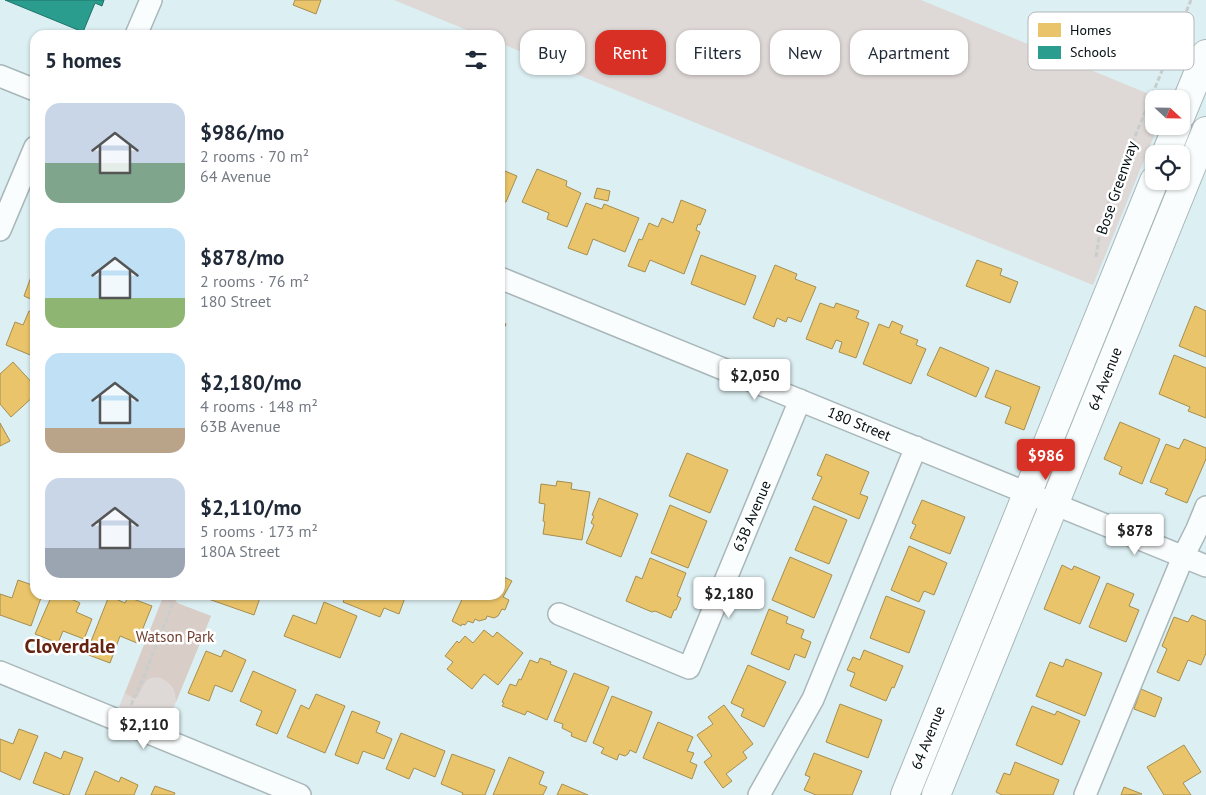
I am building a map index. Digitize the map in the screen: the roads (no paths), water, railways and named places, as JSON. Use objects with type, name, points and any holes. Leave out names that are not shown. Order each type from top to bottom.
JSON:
[{"type":"main road","points":[[1190,93],[1206,54]]},
{"type":"main road","name":"64 Avenue","points":[[936,795],[1066,509],[1206,131]]},
{"type":"main road","name":"64 Avenue","points":[[906,795],[1025,492],[1101,289],[1150,190]]},
{"type":"street","points":[[138,30],[151,0]]},
{"type":"street","points":[[0,76],[30,88]]},
{"type":"street","points":[[0,230],[30,159]]},
{"type":"street","name":"180 Street","points":[[505,280],[1066,509]]},
{"type":"street","name":"63B Avenue","points":[[559,614],[689,668],[800,400]]},
{"type":"street","points":[[759,795],[813,699],[916,447]]},
{"type":"street","points":[[1085,795],[1183,557],[1206,507]]},
{"type":"street","points":[[1066,509],[1206,566]]},
{"type":"street","points":[[0,672],[300,795]]},
{"type":"district","name":"Cloverdale","points":[[70,646]]},
{"type":"park label","name":"Watson Park","points":[[175,637]]}]
